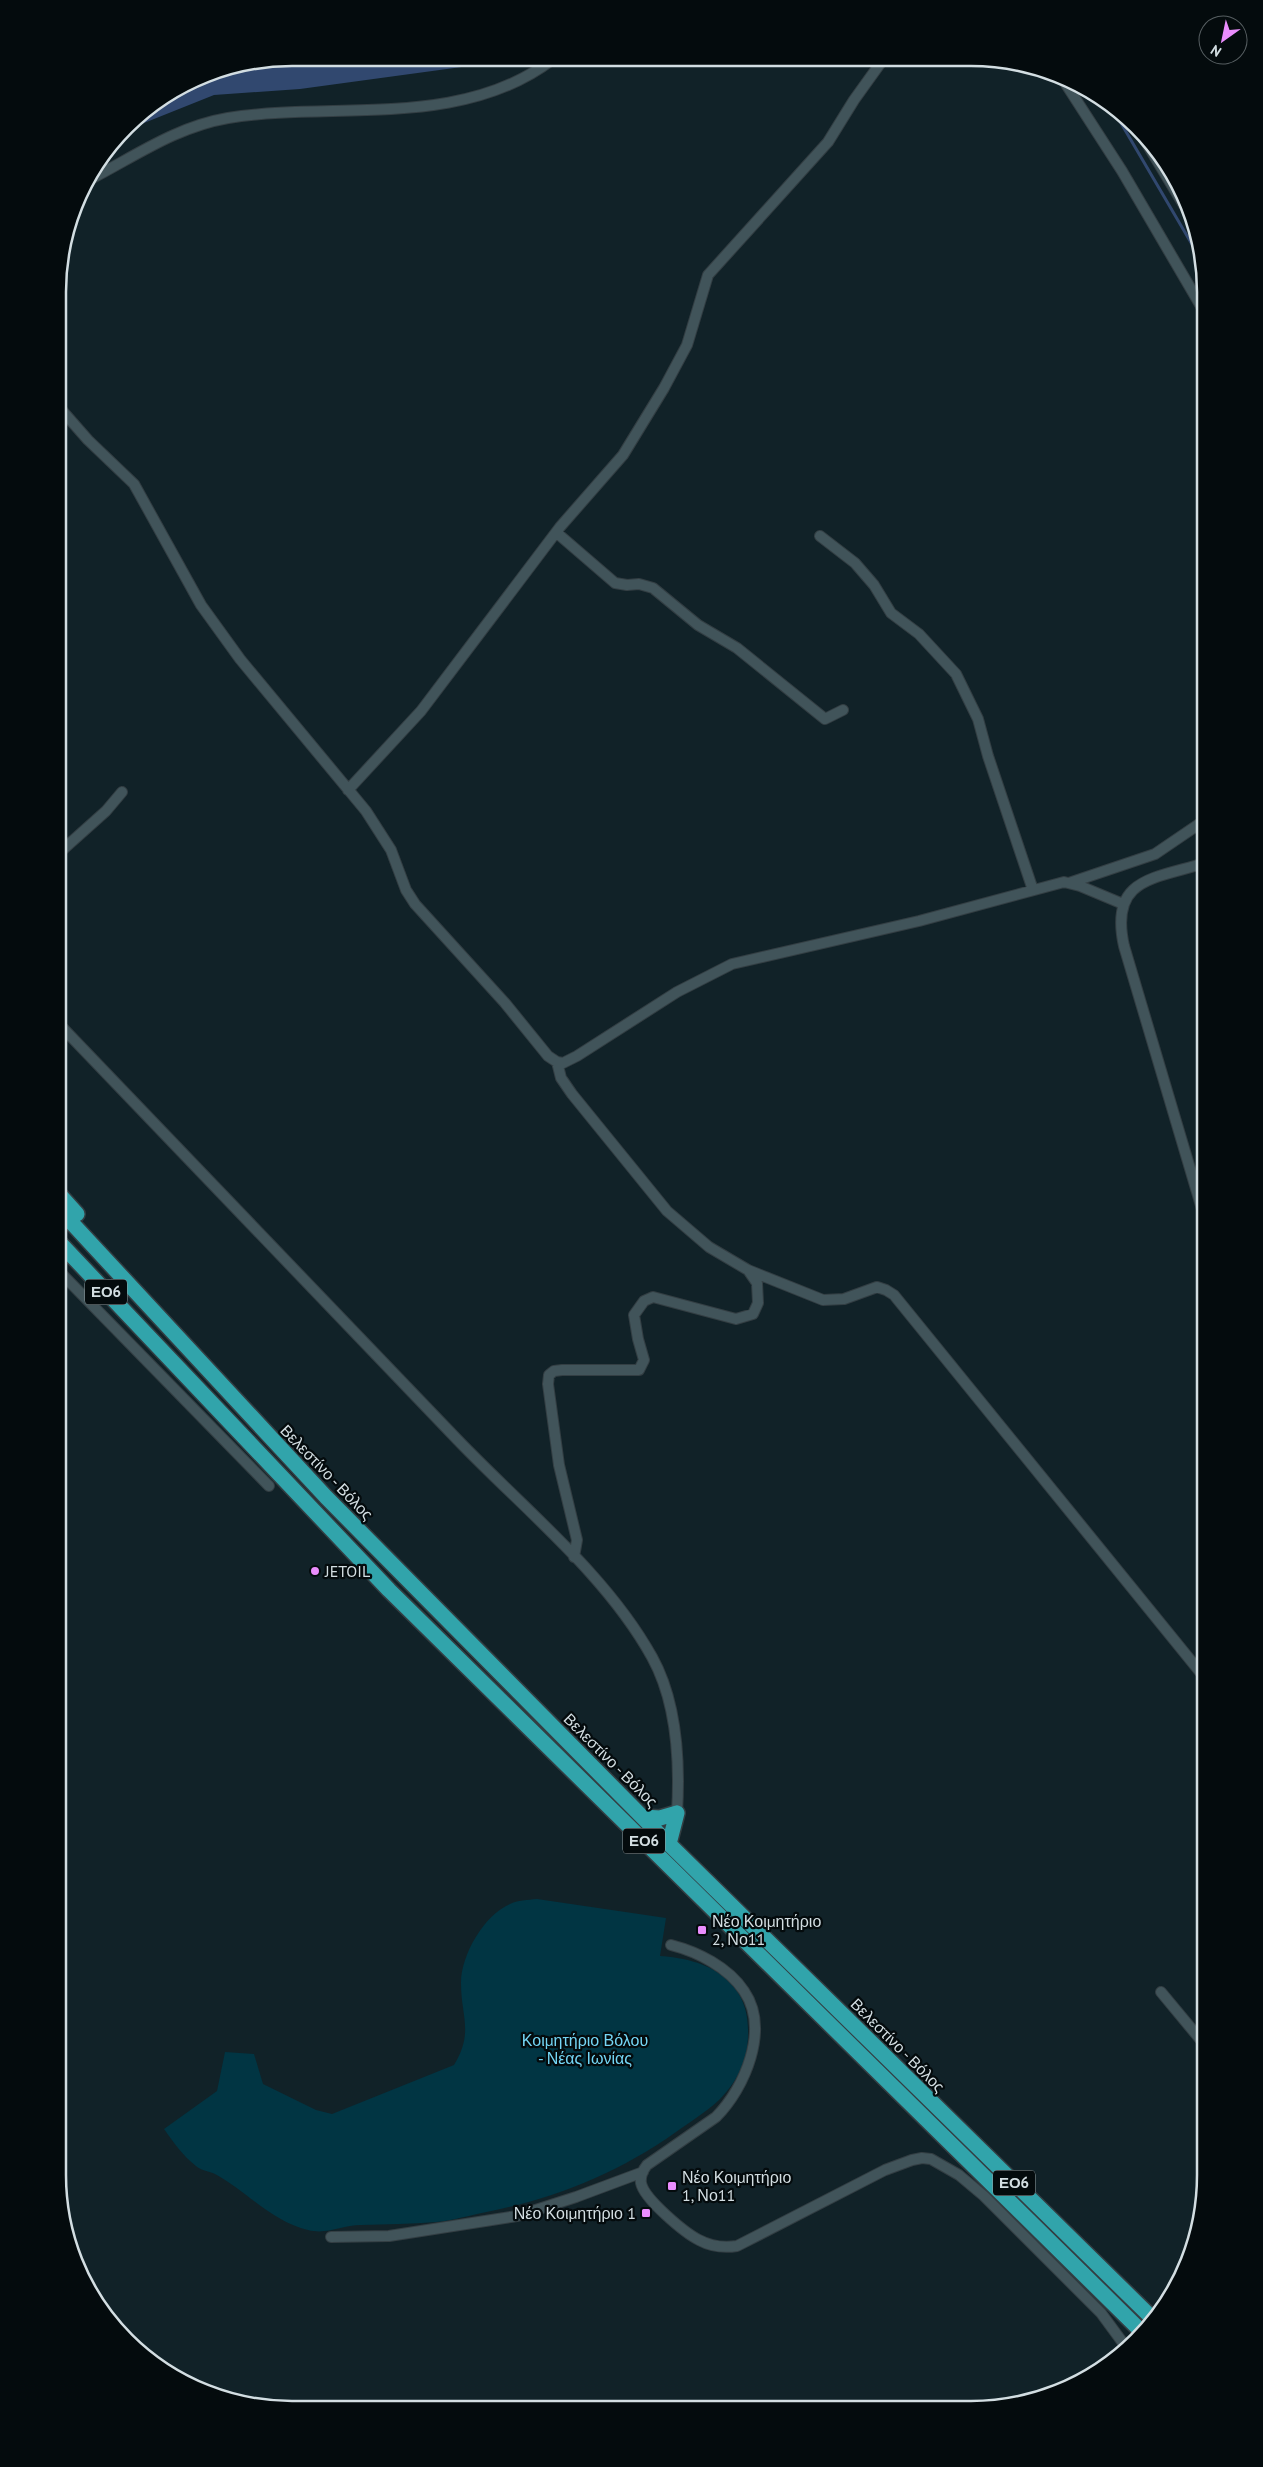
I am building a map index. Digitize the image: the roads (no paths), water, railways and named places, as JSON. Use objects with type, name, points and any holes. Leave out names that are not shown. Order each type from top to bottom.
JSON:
[{"type":"highway","points":[[66,1203],[87,1225],[148,1303]]},
{"type":"highway","name":"Βελεστίνο - Βόλος","points":[[66,1216],[326,1497],[670,1844],[1148,2314]]},
{"type":"highway","name":"Βελεστίνο - Βόλος","points":[[66,1248],[389,1590],[1138,2328]]},
{"type":"highway","points":[[643,1817],[660,1818],[677,1813],[670,1844]]},
{"type":"street","points":[[100,174],[164,138],[198,126],[242,116],[379,110],[451,102],[515,81],[541,66]]},
{"type":"street","points":[[348,790],[421,711],[556,533],[623,455],[664,388],[690,338],[708,275],[828,142],[879,66]]},
{"type":"street","points":[[1069,89],[1122,171],[1197,298]]},
{"type":"street","points":[[66,415],[88,440],[134,484],[201,606],[240,658],[366,811],[386,840],[409,895],[415,904],[504,1003],[542,1050],[557,1062],[561,1078],[572,1094],[667,1211],[709,1247],[748,1270],[823,1300],[844,1299],[877,1288],[886,1290],[894,1295],[1197,1668]]},
{"type":"street","points":[[556,533],[615,582],[628,585],[639,584],[653,588],[698,624],[737,648],[825,719],[829,719],[843,710]]},
{"type":"street","points":[[820,536],[855,563],[874,585],[891,613],[919,634],[956,674],[978,719],[990,764],[1033,890]]},
{"type":"street","points":[[66,847],[106,811],[122,792]]},
{"type":"street","points":[[557,1062],[563,1062],[577,1056],[677,992],[732,964],[919,921],[1069,882],[1155,854],[1197,825]]},
{"type":"street","points":[[1197,866],[1142,883],[1129,893],[1123,904],[1120,922],[1124,946],[1197,1191]]},
{"type":"street","points":[[1069,882],[1123,904]]},
{"type":"street","points":[[66,1031],[624,1612],[654,1660],[664,1689],[676,1740],[679,1765],[677,1813]]},
{"type":"street","points":[[574,1558],[577,1540],[559,1465],[548,1384],[549,1375],[554,1371],[562,1370],[639,1370],[644,1360],[634,1315],[644,1301],[653,1297],[736,1318],[748,1317],[753,1314],[758,1303],[757,1283],[748,1270]]},
{"type":"street","points":[[66,1278],[209,1427],[269,1486]]},
{"type":"street","points":[[209,1427],[223,1415]]},
{"type":"street","points":[[331,2237],[389,2236],[517,2216],[576,2197],[643,2172],[654,2160],[710,2122],[724,2109],[740,2083],[753,2046],[753,2016],[747,1996],[739,1984],[701,1955],[671,1945]]},
{"type":"street","points":[[1161,1992],[1197,2035]]},
{"type":"street","points":[[643,2172],[641,2184],[644,2191],[677,2225],[699,2240],[726,2247],[738,2246],[751,2240],[892,2167],[912,2160],[931,2159],[960,2175],[984,2196],[1101,2313],[1123,2342]]},
{"type":"waterway","points":[[1121,123],[1191,242]]},
{"type":"place","name":"JETOIL","points":[[315,1571]]},
{"type":"place","name":"Νέο Κοιμητήριο 2, Νο11","points":[[702,1930]]},
{"type":"place","name":"Νέο Κοιμητήριο 1, Νο11","points":[[672,2186]]},
{"type":"place","name":"Νέο Κοιμητήριο 1","points":[[646,2213]]},
{"type":"park label","name":"Κοιμητήριο Βόλου - Νέας Ιωνίας","points":[[585,2049]]}]
